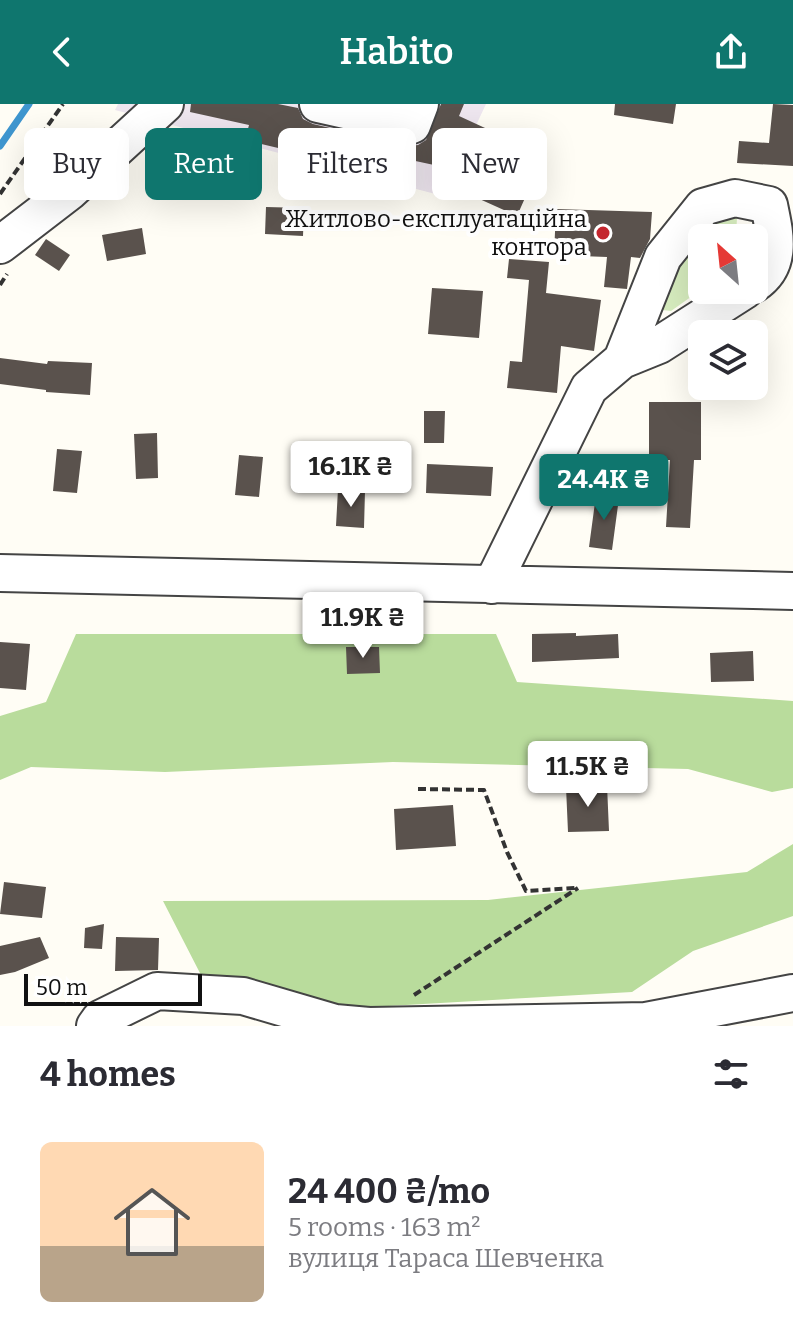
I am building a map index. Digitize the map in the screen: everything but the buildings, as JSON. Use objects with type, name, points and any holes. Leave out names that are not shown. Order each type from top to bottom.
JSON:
[{"type":"street","points":[[0,245],[69,192],[165,104]]},
{"type":"street","points":[[318,104],[412,125],[420,104]]},
{"type":"street","points":[[674,196],[682,233]]},
{"type":"street","points":[[689,224],[703,207],[735,198],[769,205],[777,244],[768,269]]},
{"type":"street","points":[[622,360],[663,257],[688,226]]},
{"type":"street","points":[[492,585],[589,388],[622,360],[659,345],[723,304]]},
{"type":"street","points":[[0,573],[793,591]]},
{"type":"street","points":[[95,1026],[100,1019],[157,991],[243,996],[335,1023],[369,1026],[646,1024],[793,993]]},
{"type":"path","points":[[0,194],[63,104]]},
{"type":"path","points":[[408,1000],[578,888],[526,891],[507,852],[484,790],[418,789]]},
{"type":"shaded area","points":[[118,104],[486,104],[475,128],[432,128],[432,193],[416,189],[416,128],[278,128],[278,153],[262,149],[262,128],[184,128],[115,110]]},
{"type":"green space","points":[[711,212],[737,217],[737,224],[701,224]]},
{"type":"green space","points":[[688,239],[688,299],[671,311],[662,310],[668,262]]},
{"type":"green space","points":[[76,634],[496,634],[517,682],[793,701],[793,788],[772,792],[688,769],[393,762],[165,772],[31,767],[0,780],[0,716],[46,702]]},
{"type":"green space","points":[[793,844],[793,916],[693,951],[632,992],[336,1009],[202,977],[163,901],[488,900],[747,872]]},
{"type":"waterway","points":[[0,146],[29,104]]},
{"type":"place","name":"Житлово-експлуатаційна контора","points":[[603,233]]}]
